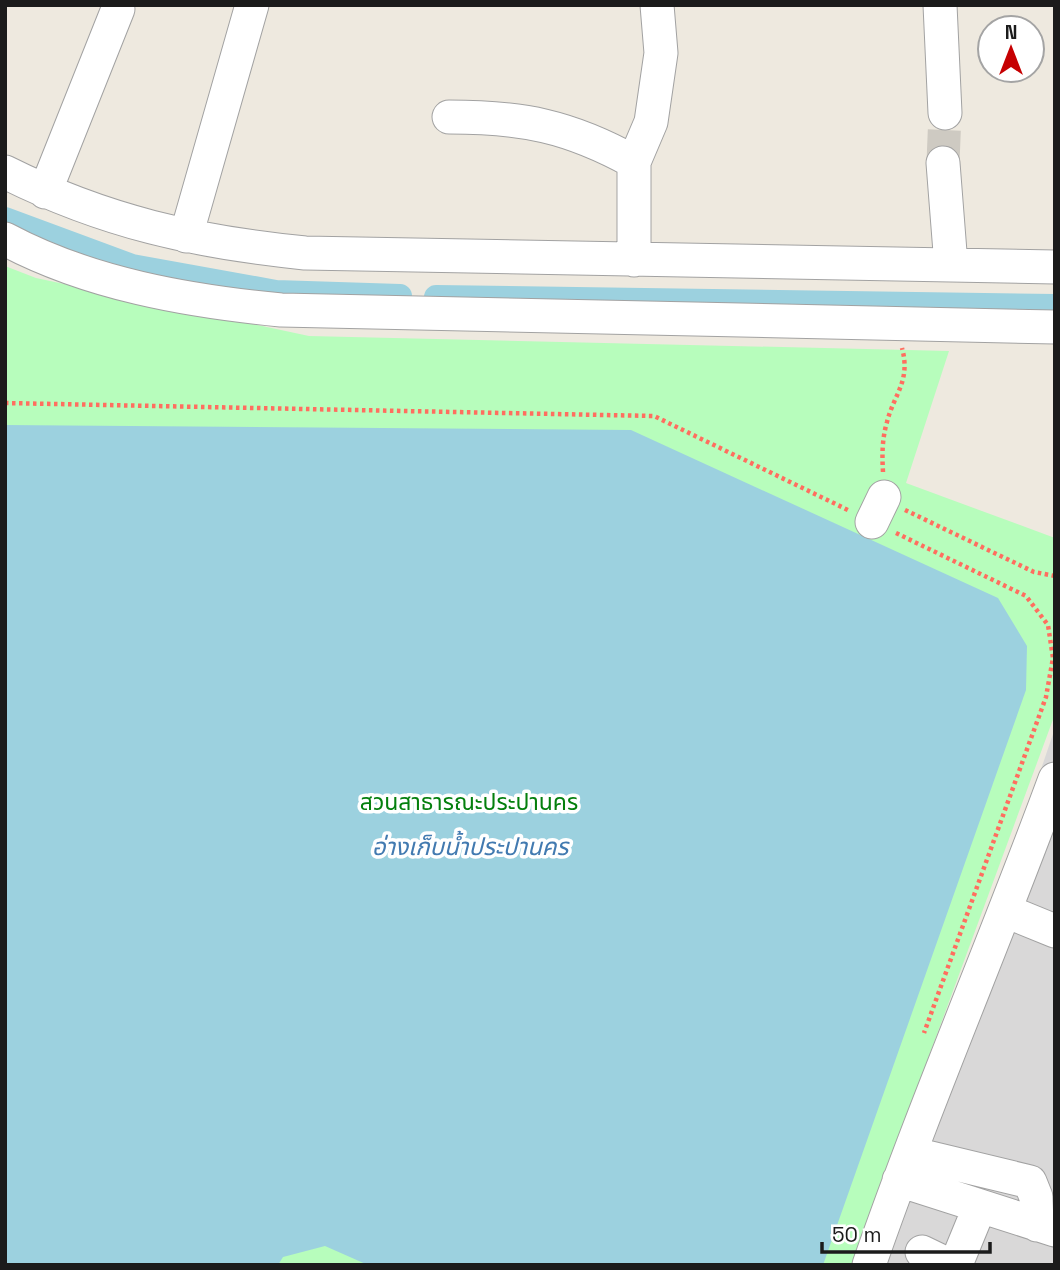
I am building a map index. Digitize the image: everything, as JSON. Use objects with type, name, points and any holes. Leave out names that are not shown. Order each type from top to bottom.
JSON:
[{"type":"street","points":[[186,236],[252,5]]},
{"type":"street","points":[[634,260],[634,162],[651,122],[661,53],[657,5]]},
{"type":"street","points":[[940,5],[945,113]]},
{"type":"street","points":[[45,192],[118,9]]},
{"type":"street","points":[[449,117],[503,118],[564,129],[634,162]]},
{"type":"street","points":[[943,163],[951,265]]},
{"type":"street","points":[[5,172],[45,192],[120,220],[238,246],[305,253],[1055,267]]},
{"type":"street","points":[[5,239],[75,268],[121,283],[236,306],[281,310],[1055,327]]},
{"type":"street","points":[[869,1265],[904,1166],[1006,911],[1054,781]]},
{"type":"street","points":[[1006,911],[1055,931]]},
{"type":"street","points":[[904,1166],[980,1206],[1046,1227]]},
{"type":"street","points":[[904,1166],[1030,1182],[1046,1227]]},
{"type":"street","points":[[941,1261],[960,1257],[980,1206]]},
{"type":"path","points":[[878,510],[887,420],[901,391],[905,371],[904,355],[895,324]]},
{"type":"path","points":[[5,403],[654,416],[878,510],[1026,596],[1048,625],[1053,658],[1046,697],[920,1045]]},
{"type":"path","points":[[878,510],[894,505],[1034,572],[1055,576]]},
{"type":"shaded area","points":[[1055,728],[1055,1265],[873,1265]]},
{"type":"green space","name":"อ่างเก็บน้ำประปานคร","points":[[5,266],[36,278],[309,336],[949,351],[906,483],[1055,538],[1055,714],[852,1265],[5,1265]]},
{"type":"water","name":"อ่างเก็บน้ำประปานคร","points":[[5,425],[631,430],[998,598],[1027,646],[1026,690],[823,1265],[368,1265],[325,1246],[283,1257],[278,1265],[5,1265]]},
{"type":"waterway","points":[[5,219],[132,266],[276,292],[400,296]]},
{"type":"waterway","points":[[436,297],[1055,306]]},
{"type":"tunnel","points":[[943,163],[945,113]]},
{"type":"park label","name":"สวนสาธารณะประปานคร","points":[[469,802]]}]
